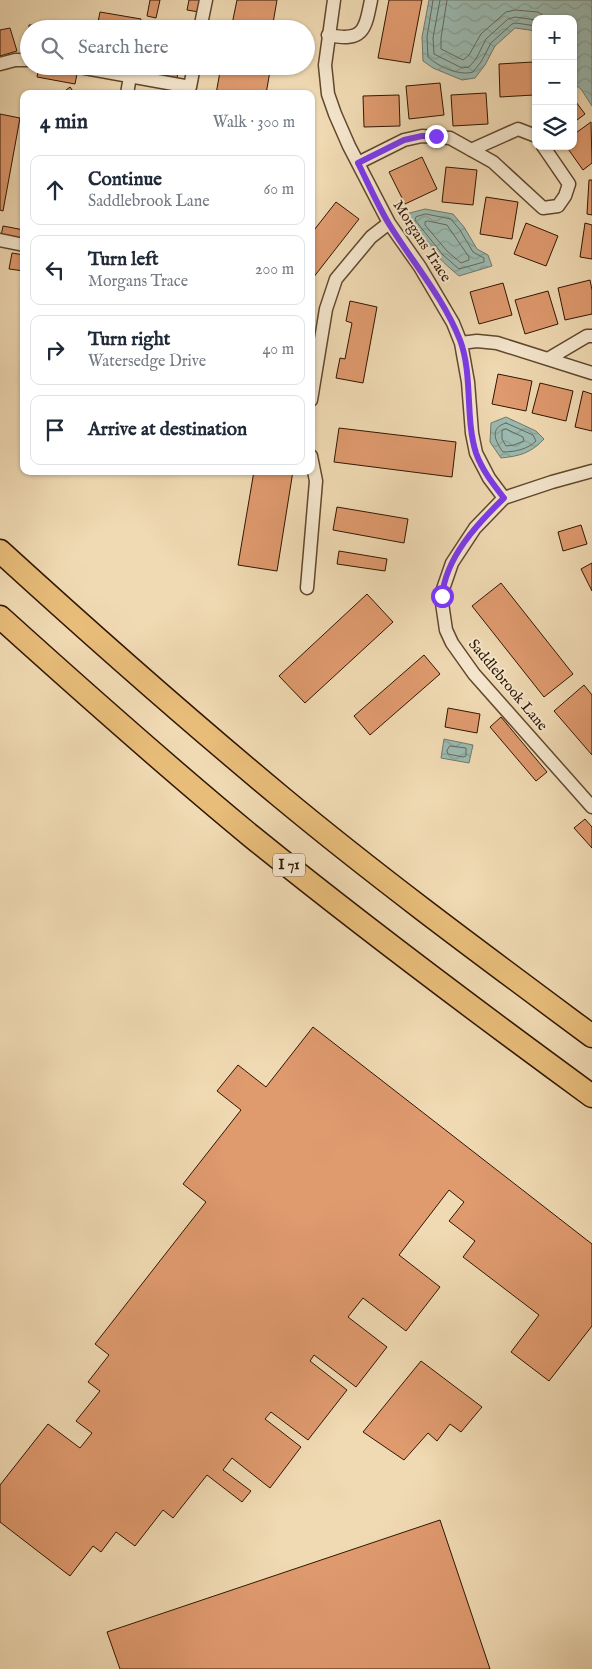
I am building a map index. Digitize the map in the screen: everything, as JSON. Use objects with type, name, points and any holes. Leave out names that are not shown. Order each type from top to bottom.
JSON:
[{"type":"highway","points":[[0,551],[136,674],[282,798],[469,946],[592,1036]]},
{"type":"highway","name":"I 71","points":[[0,617],[104,711],[252,836],[440,985],[592,1096]]},
{"type":"street","points":[[202,20],[206,0]]},
{"type":"street","name":"Morgans Trace","points":[[334,0],[325,64],[328,94],[335,114],[358,163],[389,223],[439,297],[453,323],[461,343],[468,382],[472,433],[476,453],[488,478],[504,498]]},
{"type":"street","points":[[328,36],[343,38],[353,37],[358,34],[365,26],[371,0]]},
{"type":"street","points":[[0,64],[20,60]]},
{"type":"street","points":[[124,75],[190,87],[192,75]]},
{"type":"street","points":[[127,90],[130,76]]},
{"type":"street","points":[[471,150],[518,129],[532,134]]},
{"type":"street","points":[[358,163],[404,140],[422,136],[450,138],[493,162],[543,208],[558,206],[565,196],[569,184],[546,150]]},
{"type":"street","points":[[315,376],[326,309],[336,280],[371,237],[389,223]]},
{"type":"street","points":[[0,240],[20,243]]},
{"type":"street","points":[[548,359],[587,336],[592,336]]},
{"type":"street","points":[[461,343],[497,342],[592,373]]},
{"type":"street","name":"Saddlebrook Lane","points":[[592,471],[504,498],[475,528],[450,569],[443,589],[442,603],[446,630],[452,643],[474,674],[592,807]]},
{"type":"street","points":[[306,588],[316,482],[315,475]]},
{"type":"water","points":[[429,0],[592,0],[592,106],[577,86],[577,15],[532,15],[532,30],[515,28],[495,46],[485,65],[475,78],[462,80],[433,68],[423,61],[422,37]]},
{"type":"water","points":[[425,209],[453,214],[464,227],[477,249],[488,255],[492,266],[459,276],[430,247],[406,214]]},
{"type":"water","points":[[506,417],[536,431],[544,439],[525,453],[501,458],[490,442],[491,423]]},
{"type":"water","points":[[444,739],[473,745],[469,763],[441,758]]},
{"type":"building","points":[[150,0],[160,0],[156,18],[147,16]]},
{"type":"building","points":[[189,0],[201,0],[199,12],[187,10]]},
{"type":"building","points":[[237,0],[277,0],[274,20],[233,20]]},
{"type":"building","points":[[389,0],[422,0],[410,63],[378,58]]},
{"type":"building","points":[[100,12],[141,19],[141,20],[98,20]]},
{"type":"building","points":[[10,28],[17,51],[0,56],[0,30]]},
{"type":"building","points":[[532,62],[532,95],[500,97],[499,64]]},
{"type":"building","points":[[37,75],[77,75],[75,84],[37,77]]},
{"type":"building","points":[[163,75],[178,75],[177,78]]},
{"type":"building","points":[[219,75],[269,75],[267,90],[217,90]]},
{"type":"building","points":[[440,83],[444,115],[409,119],[406,86]]},
{"type":"building","points":[[486,93],[488,124],[453,126],[451,95]]},
{"type":"building","points":[[399,95],[400,126],[364,127],[363,96]]},
{"type":"building","points":[[577,103],[585,114],[577,120]]},
{"type":"building","points":[[0,114],[20,118],[3,211],[0,210]]},
{"type":"building","points":[[591,122],[592,163],[583,170],[569,150],[577,150],[577,132]]},
{"type":"building","points":[[422,157],[437,189],[405,204],[389,172]]},
{"type":"building","points":[[446,167],[477,170],[473,205],[442,202]]},
{"type":"building","points":[[589,180],[592,180],[592,215],[587,214]]},
{"type":"building","points":[[486,197],[518,202],[512,239],[480,234]]},
{"type":"building","points":[[336,202],[359,219],[315,275],[315,229]]},
{"type":"building","points":[[526,223],[558,236],[546,266],[514,254]]},
{"type":"building","points":[[585,223],[592,225],[592,259],[580,257]]},
{"type":"building","points":[[3,226],[20,229],[20,239],[1,236]]},
{"type":"building","points":[[12,253],[20,254],[20,270],[9,269]]},
{"type":"building","points":[[590,280],[592,314],[565,320],[558,288]]},
{"type":"building","points":[[503,283],[512,315],[479,324],[470,292]]},
{"type":"building","points":[[548,291],[558,324],[525,334],[515,300]]},
{"type":"building","points":[[350,301],[377,307],[363,383],[336,378],[340,358],[345,359],[352,323],[346,321]]},
{"type":"building","points":[[498,374],[532,381],[526,411],[492,404]]},
{"type":"building","points":[[540,383],[573,391],[566,421],[532,413]]},
{"type":"building","points":[[583,391],[592,394],[592,431],[575,427]]},
{"type":"building","points":[[339,428],[456,442],[452,477],[334,462]]},
{"type":"building","points":[[253,475],[292,475],[277,571],[238,565]]},
{"type":"building","points":[[337,507],[408,519],[404,543],[333,530]]},
{"type":"building","points":[[581,525],[587,544],[563,551],[558,532]]},
{"type":"building","points":[[339,551],[387,559],[385,571],[337,564]]},
{"type":"building","points":[[592,563],[592,591],[581,569]]},
{"type":"building","points":[[501,583],[573,674],[544,697],[472,606]]},
{"type":"building","points":[[367,594],[393,622],[305,703],[279,676]]},
{"type":"building","points":[[424,655],[440,674],[370,735],[354,716]]},
{"type":"building","points":[[584,685],[592,695],[592,755],[554,711]]},
{"type":"building","points":[[448,708],[480,714],[477,733],[445,727]]},
{"type":"building","points":[[501,717],[547,772],[536,781],[490,727]]},
{"type":"building","points":[[585,819],[592,827],[592,848],[574,828]]},
{"type":"building","points":[[313,1027],[592,1244],[592,1326],[549,1381],[511,1352],[539,1315],[463,1257],[475,1241],[449,1221],[464,1202],[449,1190],[399,1255],[440,1287],[406,1331],[363,1298],[348,1317],[387,1347],[356,1387],[314,1355],[310,1361],[347,1390],[308,1440],[271,1412],[265,1419],[301,1447],[270,1488],[232,1458],[223,1470],[251,1491],[242,1502],[207,1475],[173,1518],[163,1510],[135,1546],[116,1532],[101,1552],[93,1546],[70,1576],[0,1522],[0,1485],[48,1424],[80,1448],[92,1433],[76,1421],[100,1391],[88,1382],[109,1355],[95,1344],[206,1202],[183,1184],[241,1110],[217,1091],[238,1065],[266,1087]]},
{"type":"building","points":[[421,1361],[482,1407],[461,1432],[450,1424],[437,1441],[428,1433],[404,1460],[363,1432]]},
{"type":"building","points":[[440,1520],[490,1669],[120,1669],[107,1632]]},
{"type":"route","points":[[436,136],[422,136],[404,140],[358,163],[389,223],[439,297],[453,323],[461,343],[468,382],[472,433],[476,453],[488,478],[504,498],[475,528],[463,545],[452,563],[442,596]]}]
